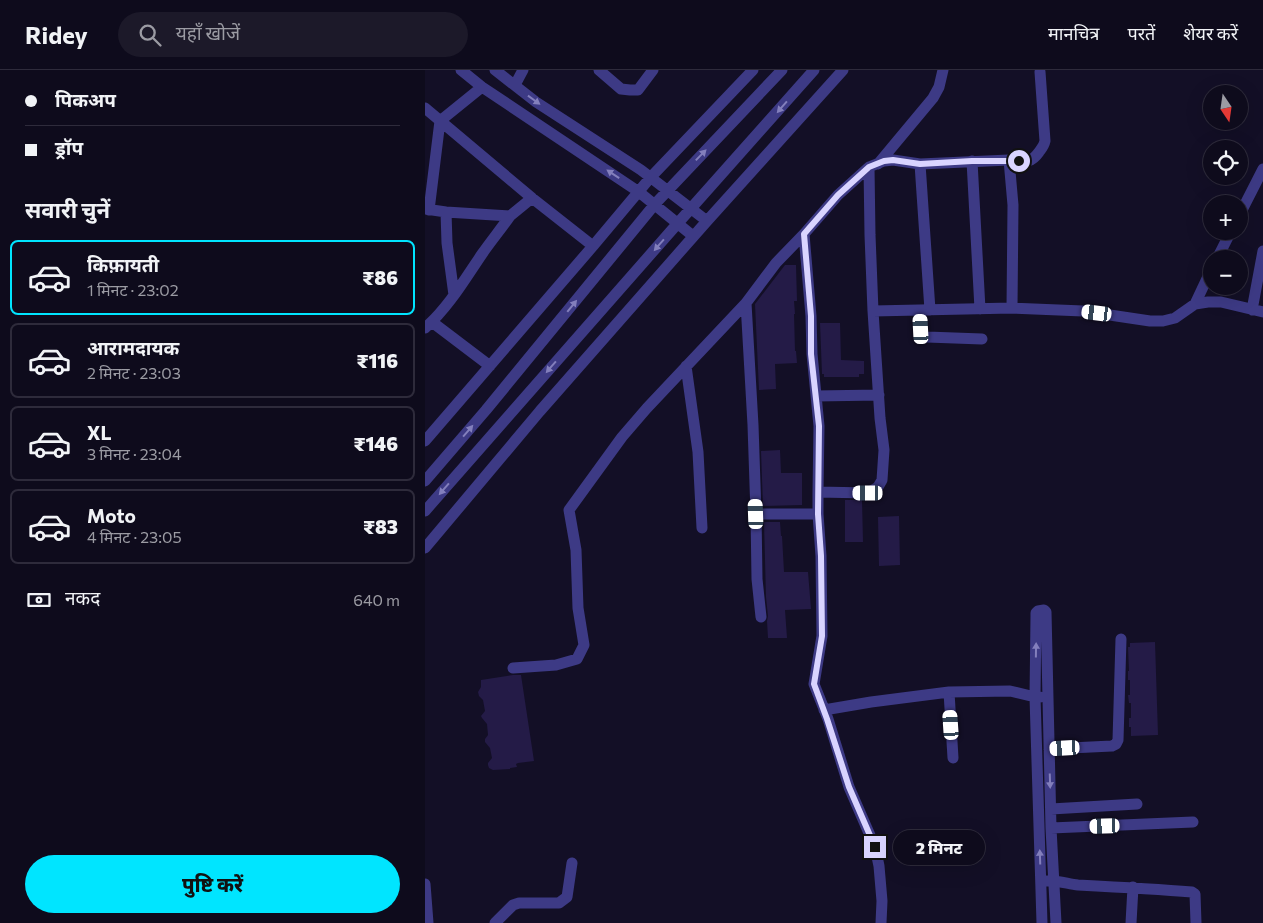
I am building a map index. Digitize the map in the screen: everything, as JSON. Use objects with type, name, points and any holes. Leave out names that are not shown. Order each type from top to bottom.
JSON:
[{"type":"street","points":[[461,70],[482,88],[639,192],[693,236]]},
{"type":"street","points":[[495,70],[536,102],[651,178],[707,221]]},
{"type":"street","points":[[515,85],[523,70]]},
{"type":"street","points":[[599,70],[621,89],[638,90],[653,70]]},
{"type":"street","points":[[425,441],[651,178],[753,70]]},
{"type":"street","points":[[425,481],[487,410],[655,204],[781,70]]},
{"type":"street","points":[[425,511],[814,70]]},
{"type":"street","points":[[425,548],[540,411],[693,236],[843,70]]},
{"type":"street","points":[[513,668],[556,666],[577,659],[584,645],[578,608],[576,550],[569,510],[622,437],[647,408],[745,303],[776,263],[838,195],[873,165],[933,98],[939,87],[943,70]]},
{"type":"street","points":[[873,165],[893,160],[920,164],[1033,160],[1045,141],[1041,72]]},
{"type":"street","points":[[482,88],[440,121],[427,209],[510,216]]},
{"type":"street","points":[[425,108],[532,198],[593,246]]},
{"type":"street","points":[[1009,160],[1013,205],[1012,308]]},
{"type":"street","points":[[972,161],[980,309]]},
{"type":"street","points":[[920,164],[925,310],[921,329],[923,336],[982,339]]},
{"type":"street","points":[[818,492],[868,493],[879,487],[882,480],[884,450],[873,311],[870,235],[873,165]]},
{"type":"street","points":[[1248,198],[1263,169]]},
{"type":"street","points":[[490,366],[429,325],[454,295],[510,216],[532,198]]},
{"type":"street","points":[[446,212],[447,243],[454,295]]},
{"type":"street","points":[[804,234],[811,316],[811,354],[819,426],[818,514],[821,556],[822,636],[814,684],[849,787],[875,847],[879,866],[882,901],[881,923]]},
{"type":"street","points":[[873,311],[1012,308],[1083,311],[1150,321],[1163,321],[1175,318],[1195,304],[1208,302],[1221,302],[1258,311],[1263,251]]},
{"type":"street","points":[[1195,304],[1203,287]]},
{"type":"street","points":[[745,303],[753,425],[757,579],[761,617]]},
{"type":"street","points":[[686,366],[697,452],[702,528]]},
{"type":"street","points":[[816,396],[879,395]]},
{"type":"street","points":[[756,514],[818,514]]},
{"type":"street","points":[[1042,923],[1035,697],[1036,613],[1041,610],[1045,612],[1051,828],[1056,923]]},
{"type":"street","points":[[1049,749],[1113,746],[1116,744],[1118,740],[1121,639]]},
{"type":"street","points":[[824,710],[949,692],[1010,691],[1035,697],[1047,697]]},
{"type":"street","points":[[949,692],[953,758]]},
{"type":"street","points":[[1051,809],[1137,804]]},
{"type":"street","points":[[1051,828],[1193,822]]},
{"type":"street","points":[[495,923],[513,905],[519,903],[559,903],[564,901],[567,897],[572,863]]},
{"type":"street","points":[[1040,881],[1053,880],[1076,885],[1192,892],[1195,894],[1196,923]]},
{"type":"street","points":[[425,884],[428,923]]},
{"type":"street","points":[[1131,923],[1133,887]]},
{"type":"building","points":[[785,265],[796,265],[797,301],[794,301],[794,314],[797,363],[775,364],[776,389],[759,390],[755,304]]},
{"type":"building","points":[[820,323],[840,323],[841,360],[864,361],[864,374],[859,374],[859,377],[824,377],[824,374],[822,374]]},
{"type":"building","points":[[780,450],[781,473],[802,473],[802,505],[763,506],[761,451]]},
{"type":"building","points":[[845,500],[862,500],[863,542],[845,542]]},
{"type":"building","points":[[899,516],[900,565],[879,566],[878,517]]},
{"type":"building","points":[[764,522],[780,522],[784,572],[808,572],[811,609],[785,610],[787,638],[768,638]]},
{"type":"building","points":[[1155,642],[1158,735],[1131,736],[1131,727],[1129,727],[1131,703],[1129,703],[1128,695],[1130,695],[1130,680],[1128,680],[1128,647],[1130,647],[1130,643]]},
{"type":"building","points":[[521,675],[534,761],[518,763],[516,764],[517,767],[510,769],[493,770],[488,765],[492,758],[490,748],[485,742],[488,735],[487,724],[481,716],[485,711],[483,700],[478,692],[481,687],[481,680]]},
{"type":"route","points":[[875,847],[849,787],[814,684],[822,636],[821,556],[818,514],[819,426],[811,354],[811,316],[804,234],[838,195],[869,167],[884,161],[893,160],[920,164],[1019,161]]}]
